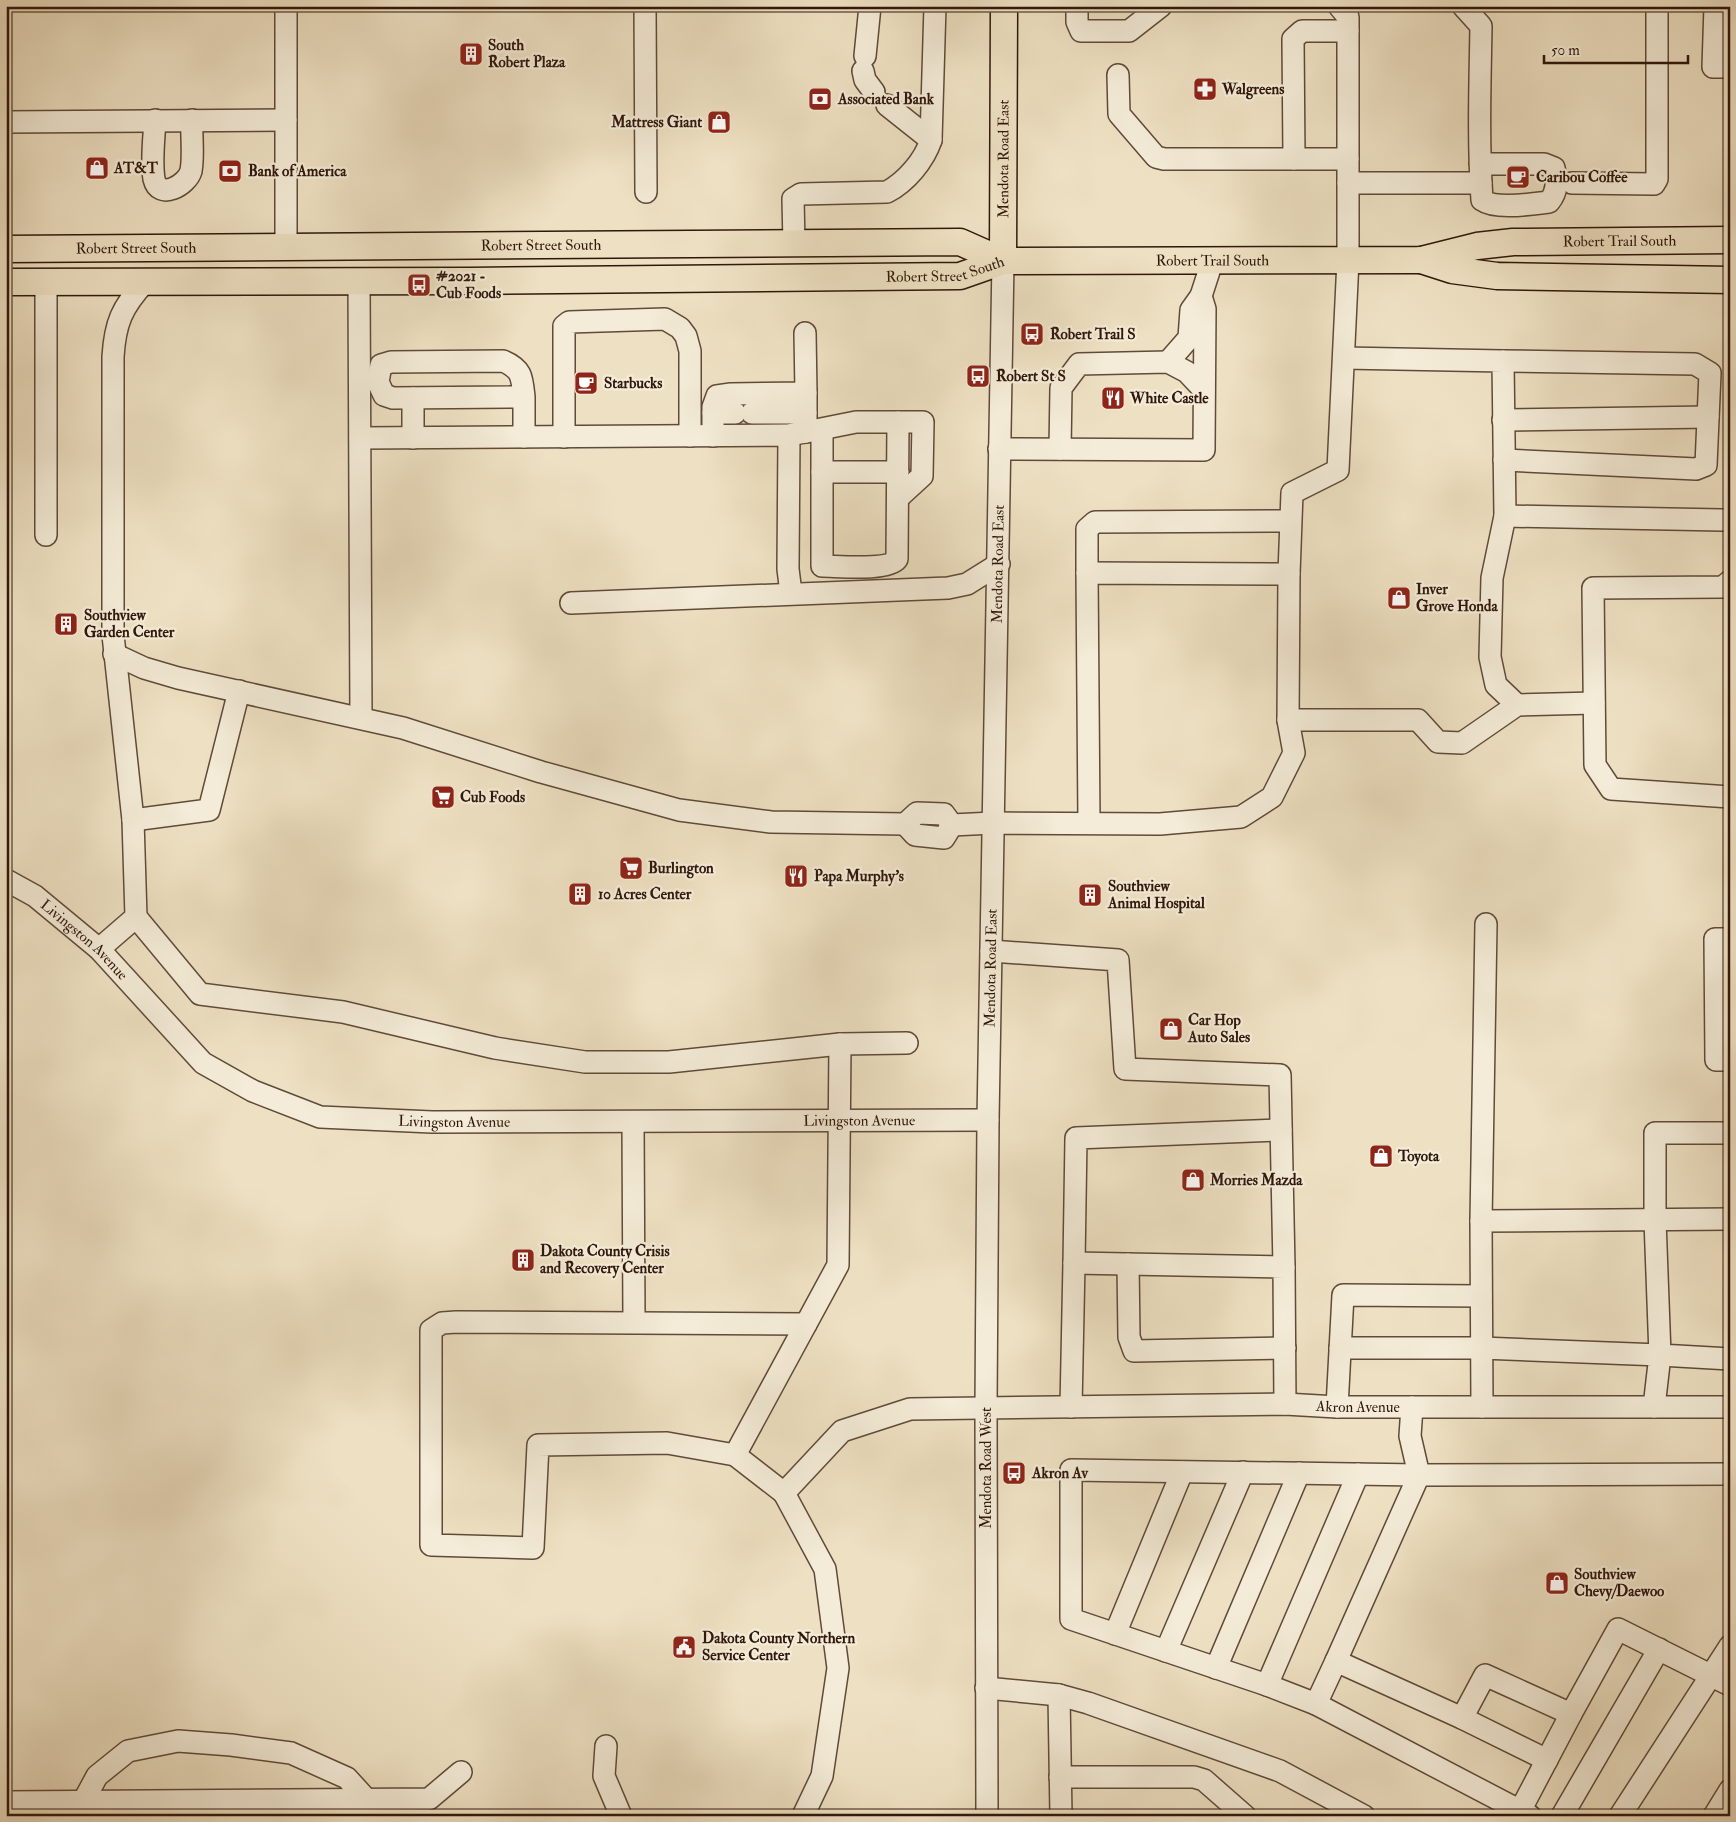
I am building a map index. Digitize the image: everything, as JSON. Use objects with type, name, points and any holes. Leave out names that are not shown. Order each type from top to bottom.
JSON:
[{"type":"main road","name":"Mendota Road East","points":[[1002,261],[1004,6]]},
{"type":"main road","name":"Robert Trail South","points":[[1002,261],[1212,262],[1421,260],[1477,246],[1513,242],[1730,240]]},
{"type":"main road","name":"Robert Street South","points":[[6,248],[960,242],[1002,261]]},
{"type":"main road","points":[[359,282],[373,260],[392,246]]},
{"type":"main road","points":[[255,282],[280,262],[286,247]]},
{"type":"main road","name":"Robert Trail South","points":[[1421,260],[1452,270],[1497,276],[1730,280]]},
{"type":"main road","name":"Robert Street South","points":[[6,282],[359,282],[960,276],[1002,261]]},
{"type":"street","points":[[286,6],[286,247]]},
{"type":"street","points":[[645,6],[646,192]]},
{"type":"street","points":[[870,6],[864,64],[865,80],[881,98],[931,140]]},
{"type":"street","points":[[794,244],[793,199],[801,194],[887,192],[899,186],[927,152],[931,140],[935,6]]},
{"type":"street","points":[[1076,6],[1076,22],[1081,31],[1128,31],[1161,6]]},
{"type":"street","points":[[114,654],[144,668],[240,692],[403,728],[541,772],[679,810],[771,822],[905,824],[915,835],[944,838],[952,825],[993,822],[1160,824],[1241,817],[1272,797],[1294,753],[1288,720],[1289,574],[1292,493],[1338,470],[1348,260],[1348,16],[1339,6]]},
{"type":"street","points":[[1348,182],[1480,174],[1481,26],[1463,6]]},
{"type":"street","points":[[1572,183],[1654,184],[1657,179],[1656,6]]},
{"type":"street","points":[[1715,6],[1713,67],[1730,67]]},
{"type":"street","points":[[1294,159],[1293,39],[1302,31],[1348,31]]},
{"type":"street","points":[[1118,75],[1119,114],[1156,157],[1164,159],[1348,158]]},
{"type":"street","points":[[155,120],[154,180],[160,188],[169,190],[178,187],[185,120]]},
{"type":"street","points":[[6,122],[286,120]]},
{"type":"street","name":"Mendota Road East","points":[[988,1120],[999,564],[1002,261]]},
{"type":"street","points":[[1168,362],[1189,338],[1191,310],[1201,296],[1212,262]]},
{"type":"street","points":[[46,282],[46,535]]},
{"type":"street","points":[[145,282],[120,314],[114,342],[112,476],[114,654],[133,820],[136,917],[200,994],[344,1012],[495,1048],[585,1062],[668,1062],[840,1044],[907,1043]]},
{"type":"street","points":[[359,282],[361,718]]},
{"type":"street","points":[[999,449],[1204,450],[1205,309],[1201,296]]},
{"type":"street","points":[[564,438],[564,326],[569,322],[665,319],[680,328],[686,336],[690,351],[690,436]]},
{"type":"street","points":[[791,594],[788,568],[806,421],[805,333]]},
{"type":"street","points":[[1344,358],[1695,364],[1710,373],[1706,465],[1696,469],[1504,460]]},
{"type":"street","points":[[524,397],[393,398],[384,395],[378,382],[381,365],[391,362],[503,361],[515,366],[520,375],[524,397],[524,438]]},
{"type":"street","points":[[1503,361],[1505,516],[1492,578],[1490,657],[1496,685],[1517,705]]},
{"type":"street","points":[[1060,449],[1060,388],[1079,364],[1168,362],[1187,372],[1204,390]]},
{"type":"street","points":[[713,436],[717,396],[731,394],[806,421]]},
{"type":"street","points":[[413,398],[413,438]]},
{"type":"street","points":[[714,413],[743,413],[806,421],[923,422],[922,476],[898,498]]},
{"type":"street","points":[[1503,420],[1708,417]]},
{"type":"street","points":[[360,438],[713,436],[806,421]]},
{"type":"street","points":[[806,421],[822,472],[822,566],[883,566],[893,564],[897,558],[898,422]]},
{"type":"street","points":[[822,472],[898,472]]},
{"type":"street","points":[[1505,516],[1722,520]]},
{"type":"street","points":[[1089,823],[1087,529],[1095,522],[1290,521]]},
{"type":"street","points":[[571,604],[957,587],[999,564]]},
{"type":"street","points":[[1087,573],[1289,574]]},
{"type":"street","points":[[1726,584],[1593,588],[1595,765],[1611,789],[1730,797]]},
{"type":"street","points":[[133,820],[209,810],[240,692]]},
{"type":"street","points":[[1288,720],[1418,720],[1438,742],[1462,743],[1517,705],[1594,703]]},
{"type":"street","name":"Livingston Avenue","points":[[6,880],[35,896],[99,949],[203,1063],[253,1092],[320,1117],[432,1122],[988,1120]]},
{"type":"street","points":[[99,949],[136,917]]},
{"type":"street","points":[[1482,1407],[1481,1222],[1486,924]]},
{"type":"street","points":[[1730,939],[1716,939],[1716,1060],[1730,1060]]},
{"type":"street","points":[[991,951],[1118,960],[1125,1069],[1280,1075],[1286,1404]]},
{"type":"street","points":[[734,1455],[838,1265],[841,1121],[840,1044]]},
{"type":"street","name":"Mendota Road West","points":[[987,1816],[986,1407],[988,1120]]},
{"type":"street","points":[[633,1122],[634,1321]]},
{"type":"street","points":[[1071,1407],[1076,1138],[1281,1130]]},
{"type":"street","points":[[1654,1407],[1660,1356],[1655,1220],[1655,1133],[1730,1133]]},
{"type":"street","points":[[1481,1222],[1730,1218]]},
{"type":"street","points":[[1074,1263],[1284,1267]]},
{"type":"street","points":[[1128,1264],[1129,1337],[1134,1351],[1285,1348]]},
{"type":"street","points":[[1337,1407],[1343,1295],[1481,1296]]},
{"type":"street","points":[[803,1816],[822,1776],[838,1668],[824,1569],[784,1493],[734,1455],[667,1443],[538,1445],[533,1548],[432,1545],[431,1330],[442,1323],[634,1321],[806,1324]]},
{"type":"street","points":[[1340,1348],[1482,1348],[1730,1359]]},
{"type":"street","name":"Akron Avenue","points":[[784,1493],[842,1432],[910,1409],[1286,1404],[1337,1407],[1730,1407]]},
{"type":"street","points":[[1316,1704],[1419,1474],[1410,1436],[1412,1407]]},
{"type":"street","points":[[1720,1680],[1618,1628],[1547,1760],[1525,1813],[1316,1704],[1267,1685],[1071,1619],[1071,1470],[1358,1474],[1730,1474]]},
{"type":"street","points":[[1115,1634],[1182,1472]]},
{"type":"street","points":[[1166,1651],[1243,1472]]},
{"type":"street","points":[[1216,1668],[1298,1473]]},
{"type":"street","points":[[1267,1685],[1358,1474]]},
{"type":"street","points":[[1620,1816],[1720,1680],[1730,1646]]},
{"type":"street","points":[[1562,1816],[1659,1649]]},
{"type":"street","points":[[1336,1661],[1462,1718],[1547,1760]]},
{"type":"street","points":[[1462,1718],[1485,1675],[1571,1714]]},
{"type":"street","points":[[986,1688],[1059,1695],[1088,1703],[1280,1771],[1347,1810],[1364,1816]]},
{"type":"street","points":[[1059,1695],[1061,1816]]},
{"type":"street","points":[[82,1802],[96,1776],[128,1751],[178,1742],[231,1745],[291,1753],[347,1778],[367,1800]]},
{"type":"street","points":[[606,1746],[604,1776],[621,1816]]},
{"type":"street","points":[[6,1802],[429,1799],[461,1772]]},
{"type":"street","points":[[1060,1777],[1194,1777],[1204,1780],[1245,1816]]},
{"type":"street","points":[[1714,1816],[1730,1790]]},
{"type":"place","name":"South Robert Plaza","points":[[471,54]]},
{"type":"place","name":"Walgreens","points":[[1205,89]]},
{"type":"place","name":"Associated Bank","points":[[820,99]]},
{"type":"place","name":"Mattress Giant","points":[[719,122]]},
{"type":"place","name":"AT&T","points":[[97,168]]},
{"type":"place","name":"Bank of America","points":[[230,171]]},
{"type":"place","name":"Caribou Coffee","points":[[1518,177]]},
{"type":"place","name":"#2021 - Cub Foods","points":[[419,285]]},
{"type":"place","name":"Robert Trail S","points":[[1032,334]]},
{"type":"place","name":"Robert St S","points":[[978,376]]},
{"type":"place","name":"Starbucks","points":[[586,383]]},
{"type":"place","name":"White Castle","points":[[1113,398]]},
{"type":"place","name":"Inver Grove Honda","points":[[1399,598]]},
{"type":"place","name":"Southview Garden Center","points":[[66,624]]},
{"type":"place","name":"Cub Foods","points":[[443,797]]},
{"type":"place","name":"Burlington","points":[[631,868]]},
{"type":"place","name":"Papa Murphy's","points":[[796,876]]},
{"type":"place","name":"10 Acres Center","points":[[580,894]]},
{"type":"place","name":"Southview Animal Hospital","points":[[1090,895]]},
{"type":"place","name":"Car Hop Auto Sales","points":[[1171,1029]]},
{"type":"place","name":"Toyota","points":[[1381,1156]]},
{"type":"place","name":"Morries Mazda","points":[[1193,1180]]},
{"type":"place","name":"Dakota County Crisis and Recovery Center","points":[[523,1260]]},
{"type":"place","name":"Akron Av","points":[[1014,1473]]},
{"type":"place","name":"Southview Chevy/Daewoo","points":[[1557,1583]]},
{"type":"place","name":"Dakota County Northern Service Center","points":[[684,1647]]}]
